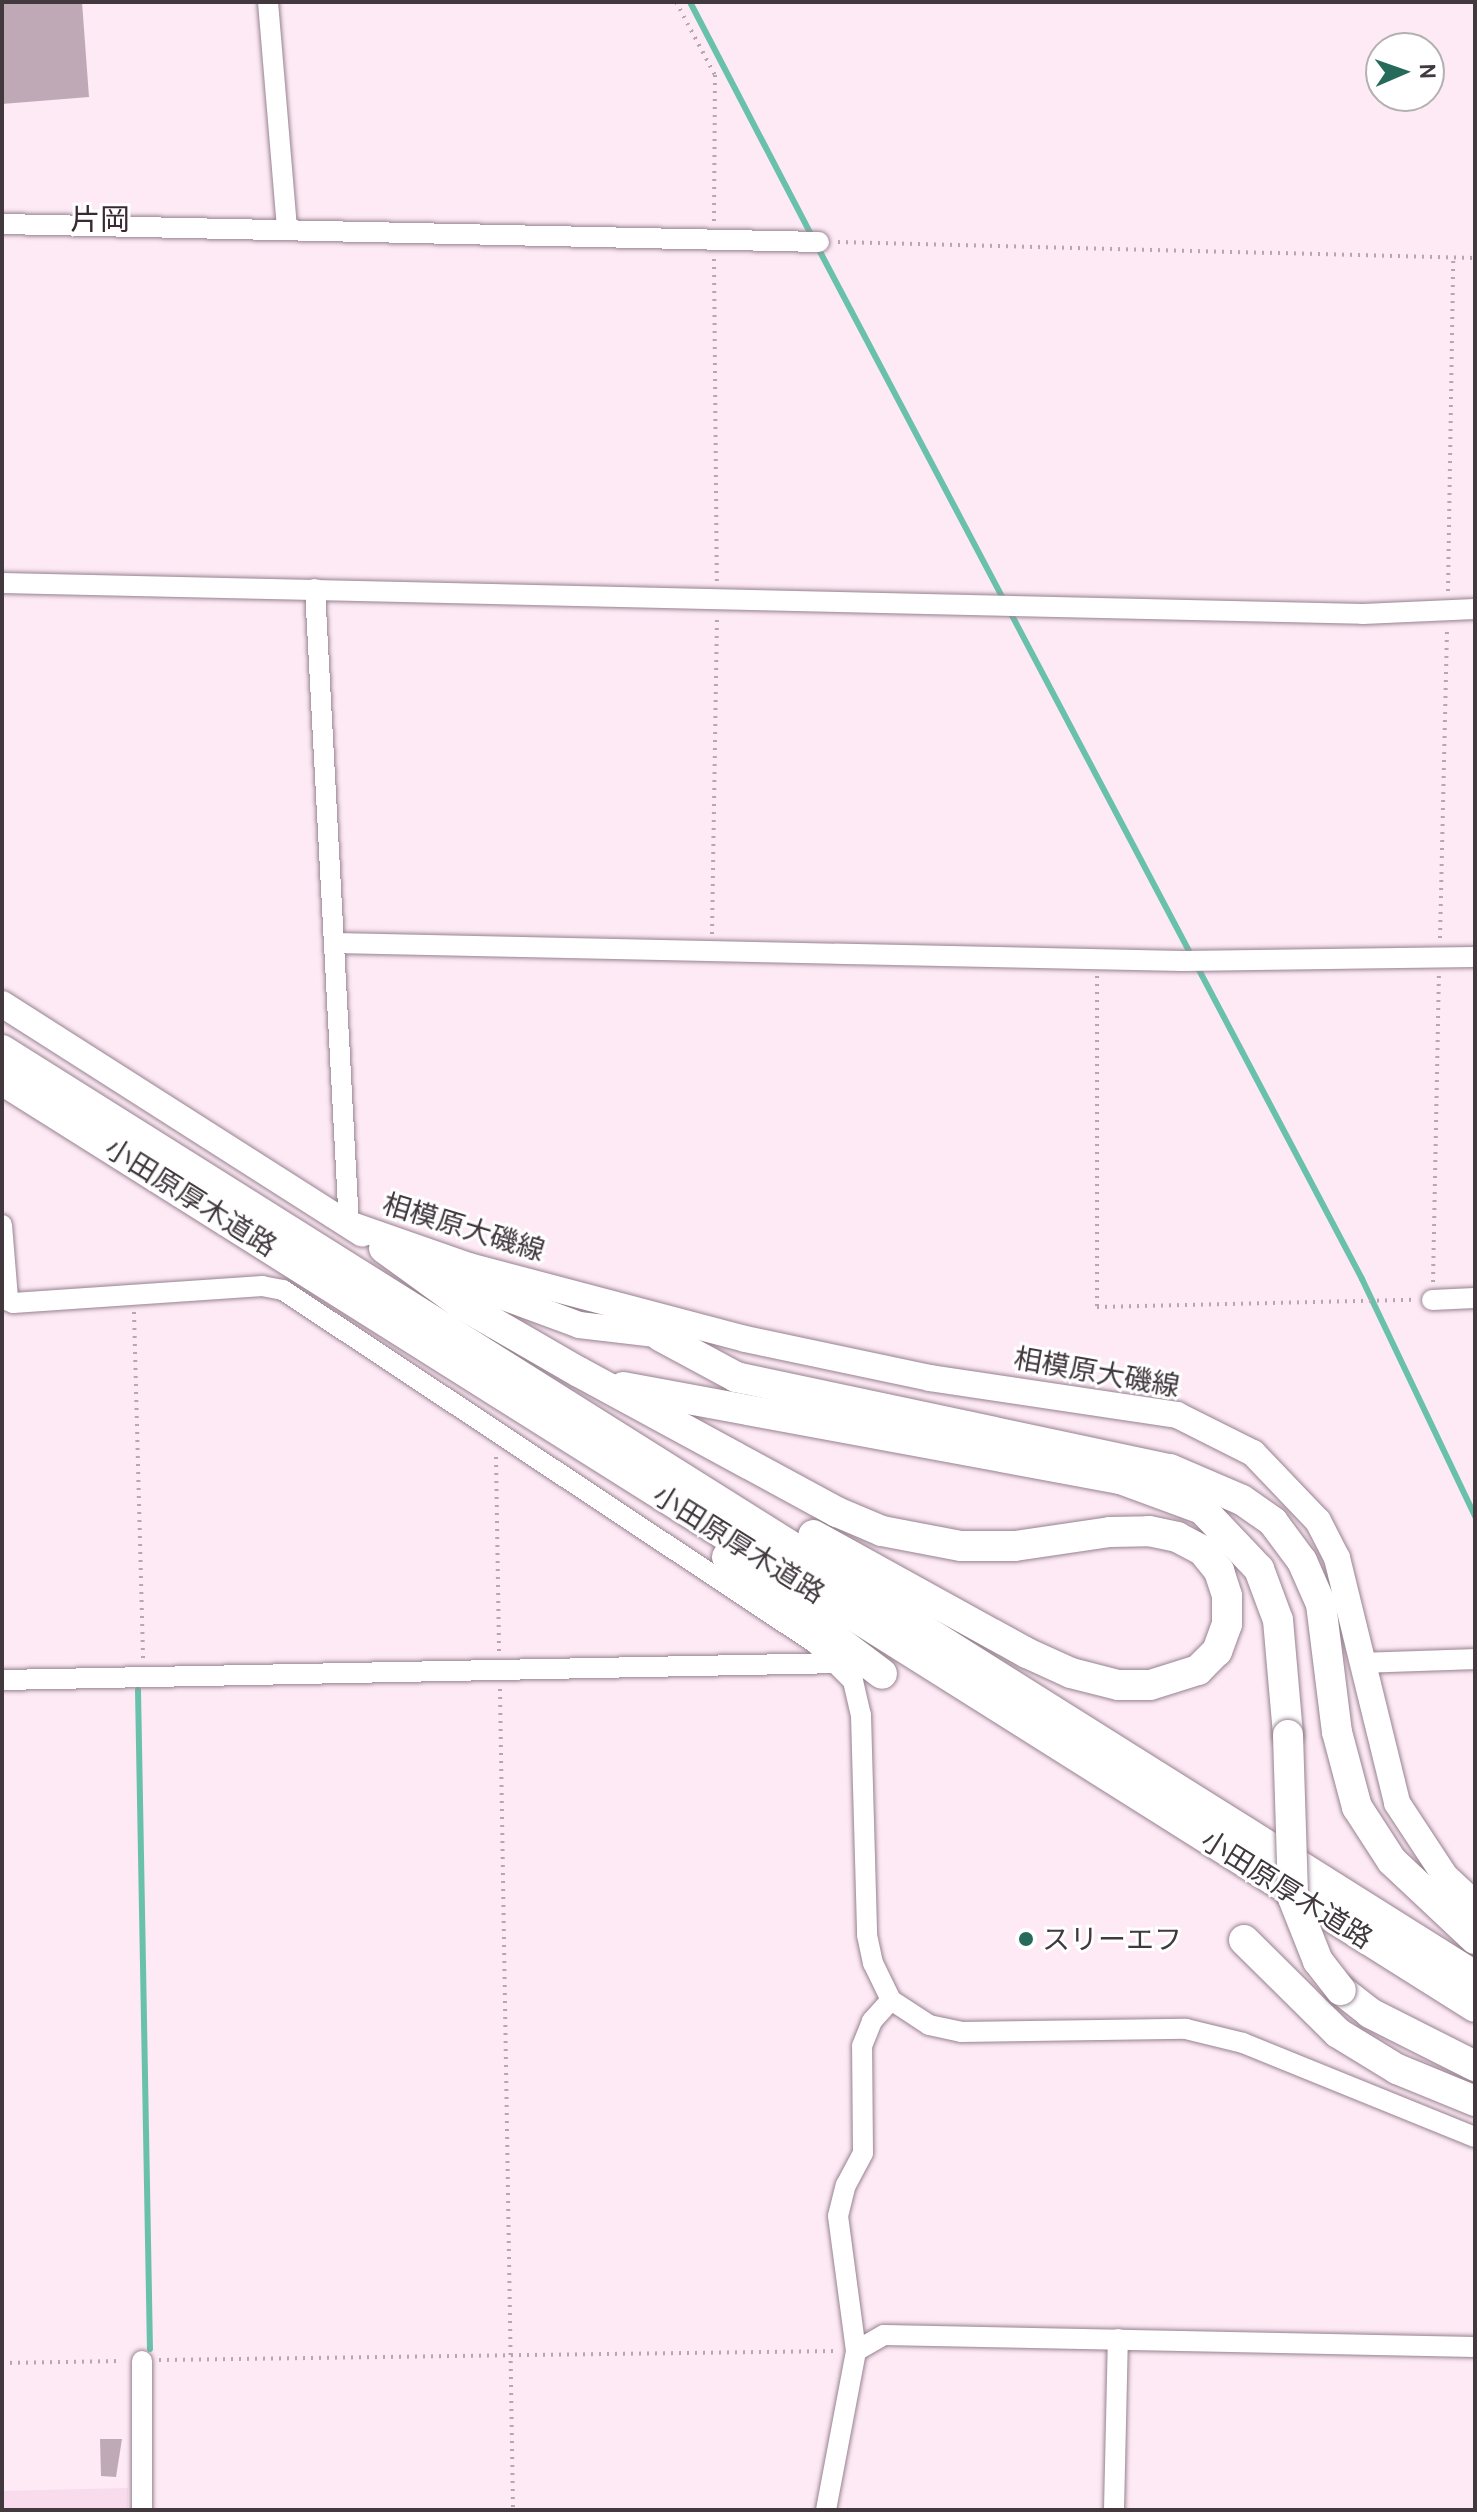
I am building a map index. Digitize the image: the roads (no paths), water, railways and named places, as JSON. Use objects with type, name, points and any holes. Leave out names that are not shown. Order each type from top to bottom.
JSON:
[{"type":"highway","name":"小田原厚木道路","points":[[2,1050],[619,1452],[977,1694],[1475,2007]]},
{"type":"highway","name":"小田原厚木道路","points":[[2,1080],[619,1452],[1475,1976]]},
{"type":"highway","points":[[384,1248],[461,1304],[579,1372],[837,1512],[882,1531],[961,1546],[1015,1546],[1123,1532],[1177,1537],[1203,1551],[1219,1571],[1227,1596],[1227,1624],[1217,1651],[1198,1670],[1177,1679],[1118,1685],[1071,1673],[619,1452]]},
{"type":"highway","points":[[660,1336],[736,1377],[1170,1469],[1242,1500],[1273,1522],[1302,1561],[1321,1604],[1337,1732],[1357,1807],[1392,1861],[1475,1939]]},
{"type":"highway","points":[[579,1372],[628,1389],[1120,1479],[1202,1509],[1259,1569],[1278,1620],[1288,1735],[1293,1898],[1318,1961],[1341,1990],[1370,2013],[1475,2066]]},
{"type":"highway","points":[[619,1452],[882,1674]]},
{"type":"highway","points":[[1244,1940],[1338,2033],[1397,2069],[1475,2101]]},
{"type":"main road","name":"相模原大磯線","points":[[2,1004],[213,1143],[384,1248],[464,1286],[579,1325],[660,1336],[745,1339]]},
{"type":"main road","name":"相模原大磯線","points":[[349,1224],[469,1266],[745,1339],[930,1378],[1132,1405],[1211,1430],[1253,1453],[1318,1521],[1350,1598],[1362,1663],[1397,1803],[1445,1876],[1475,1904]]},
{"type":"main road","points":[[469,1266],[525,1291],[636,1321],[660,1336]]},
{"type":"street","points":[[268,2],[287,229]]},
{"type":"street","points":[[2,224],[813,242]]},
{"type":"street","points":[[2,583],[717,596],[1363,614],[1475,609]]},
{"type":"street","points":[[315,589],[349,1224]]},
{"type":"street","points":[[335,943],[1097,959],[1475,957]]},
{"type":"street","points":[[2,1225],[5,1298],[13,1303],[262,1286],[283,1290],[839,1663],[853,1681],[861,1715],[867,1935],[873,1963],[891,2000],[929,2025],[961,2032],[1186,2029],[1243,2043],[1475,2137]]},
{"type":"street","points":[[1432,1300],[1475,1298]]},
{"type":"street","points":[[1362,1663],[1475,1659]]},
{"type":"street","points":[[2,1680],[499,1667],[839,1663]]},
{"type":"street","points":[[826,2510],[856,2351],[838,2216],[846,2185],[863,2153],[862,2046],[872,2021],[891,2000]]},
{"type":"street","points":[[856,2351],[884,2335],[1475,2347]]},
{"type":"street","points":[[1114,2510],[1118,2339]]},
{"type":"street","points":[[142,2361],[142,2510]]},
{"type":"waterway","points":[[690,2],[812,236]]},
{"type":"waterway","points":[[817,246],[1362,1279],[1475,1516]]},
{"type":"waterway","points":[[138,1690],[150,2349]]},
{"type":"place","name":"スリーエフ","points":[[1026,1939]]},
{"type":"district","name":"片岡","points":[[100,220]]}]
